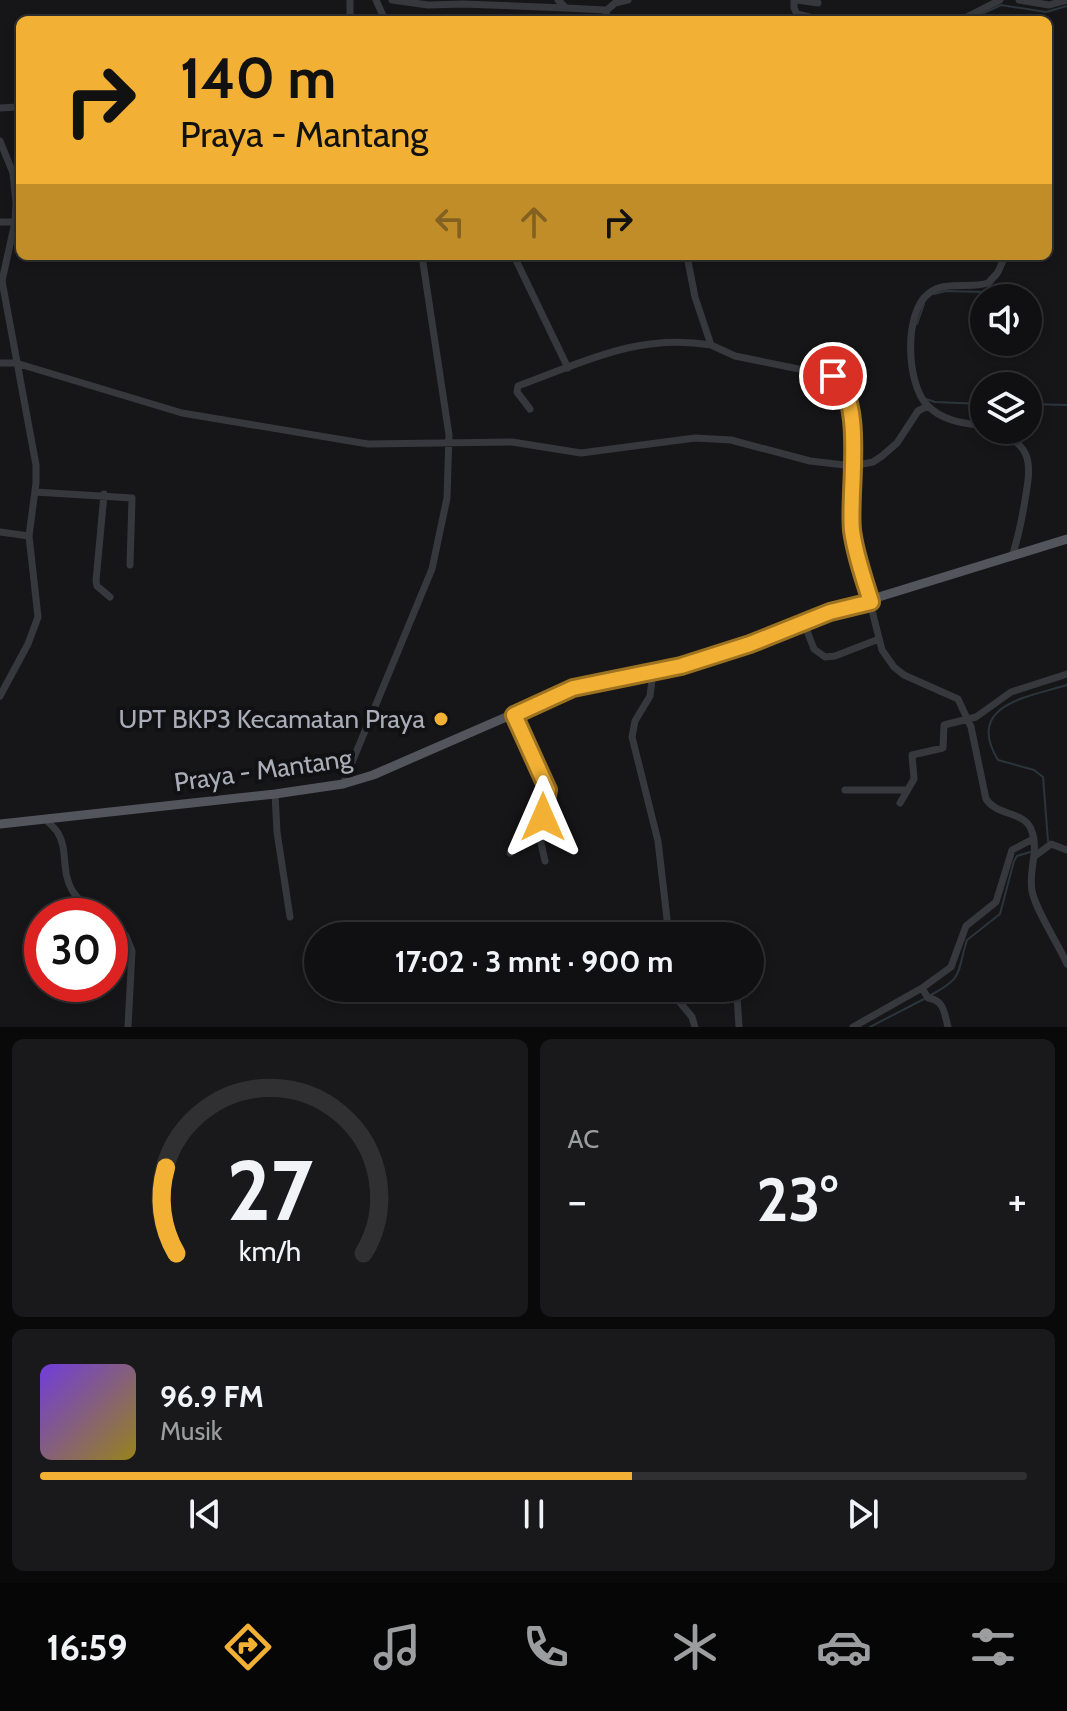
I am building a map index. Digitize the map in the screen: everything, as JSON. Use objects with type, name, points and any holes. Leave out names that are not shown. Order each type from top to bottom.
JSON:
[{"type":"main road","name":"Praya - Mantang","points":[[0,824],[343,784],[373,775],[573,688],[681,666],[830,612],[871,602],[1067,539]]},
{"type":"street","points":[[392,0],[428,5],[461,2],[607,10],[615,3],[628,0]]},
{"type":"street","points":[[558,0],[566,8]]},
{"type":"street","points":[[805,16],[797,14],[794,8],[796,0],[818,3]]},
{"type":"street","points":[[969,16],[1000,0]]},
{"type":"street","points":[[1019,0],[1049,5],[1067,0]]},
{"type":"street","points":[[607,10],[608,16]]},
{"type":"street","points":[[0,141],[14,180],[15,222],[2,275],[3,304],[36,465],[29,536],[38,617],[28,644],[0,696]]},
{"type":"street","points":[[0,222],[15,222]]},
{"type":"street","points":[[343,784],[432,569],[447,498],[449,442],[423,260]]},
{"type":"street","points":[[516,260],[568,368]]},
{"type":"street","points":[[688,260],[695,297],[711,345]]},
{"type":"street","points":[[970,424],[959,423],[928,406],[914,382],[910,352],[920,303],[928,293],[940,288],[988,283],[1003,260]]},
{"type":"street","points":[[530,409],[517,392],[518,386],[642,343],[692,342],[711,345],[735,356],[833,376],[841,381],[848,397],[853,466],[853,535],[882,650],[904,675],[958,699],[968,720],[986,799],[993,808],[1025,821],[1034,849],[1032,893],[1067,964]]},
{"type":"street","points":[[0,363],[16,363],[204,417],[356,443],[512,442],[581,453],[672,440],[719,439],[810,461],[853,466],[873,462],[890,450],[918,411],[928,406]]},
{"type":"street","points":[[1018,444],[1030,468],[1019,555]]},
{"type":"street","points":[[35,492],[132,498],[130,565]]},
{"type":"street","points":[[104,494],[96,581],[110,597]]},
{"type":"street","points":[[0,532],[29,536]]},
{"type":"street","points":[[804,623],[814,649],[825,657],[879,639]]},
{"type":"street","points":[[653,672],[650,696],[635,721],[632,737],[658,841],[667,922]]},
{"type":"street","points":[[900,803],[914,779],[912,755],[942,749],[942,726],[968,720],[1011,692],[1067,674]]},
{"type":"street","points":[[514,715],[548,790],[539,834],[545,861]]},
{"type":"street","points":[[845,790],[905,790]]},
{"type":"street","points":[[275,794],[277,832],[290,917]]},
{"type":"street","points":[[45,819],[59,834],[66,875],[75,898]]},
{"type":"street","points":[[510,853],[539,834]]},
{"type":"street","points":[[853,1027],[924,992],[951,967],[966,926],[996,902],[1012,850],[1051,844],[1067,850]]},
{"type":"street","points":[[128,941],[132,951],[128,1027]]},
{"type":"street","points":[[924,992],[939,1000],[948,1027]]},
{"type":"street","points":[[680,1002],[692,1017],[695,1027]]},
{"type":"street","points":[[737,1002],[739,1027]]},
{"type":"waterway","points":[[978,16],[1001,5],[1046,12],[1067,6]]},
{"type":"waterway","points":[[934,294],[946,291],[984,292],[999,275]]},
{"type":"waterway","points":[[917,324],[924,304]]},
{"type":"waterway","points":[[926,399],[970,403]]},
{"type":"waterway","points":[[1042,404],[1067,405]]},
{"type":"waterway","points":[[1048,841],[1043,777],[1034,770],[998,760],[990,741],[989,726],[995,715],[1006,706],[1067,685]]},
{"type":"waterway","points":[[929,996],[954,979],[967,940],[1000,914],[1014,861],[1017,856],[1030,852]]},
{"type":"waterway","points":[[870,1027],[924,999]]},
{"type":"place","name":"UPT BKP3 Kecamatan Praya","points":[[441,719]]},
{"type":"route","points":[[543,817],[548,790],[514,715],[573,688],[681,666],[750,644],[830,612],[871,602],[853,535],[853,437],[848,397],[841,381],[833,376]]}]
